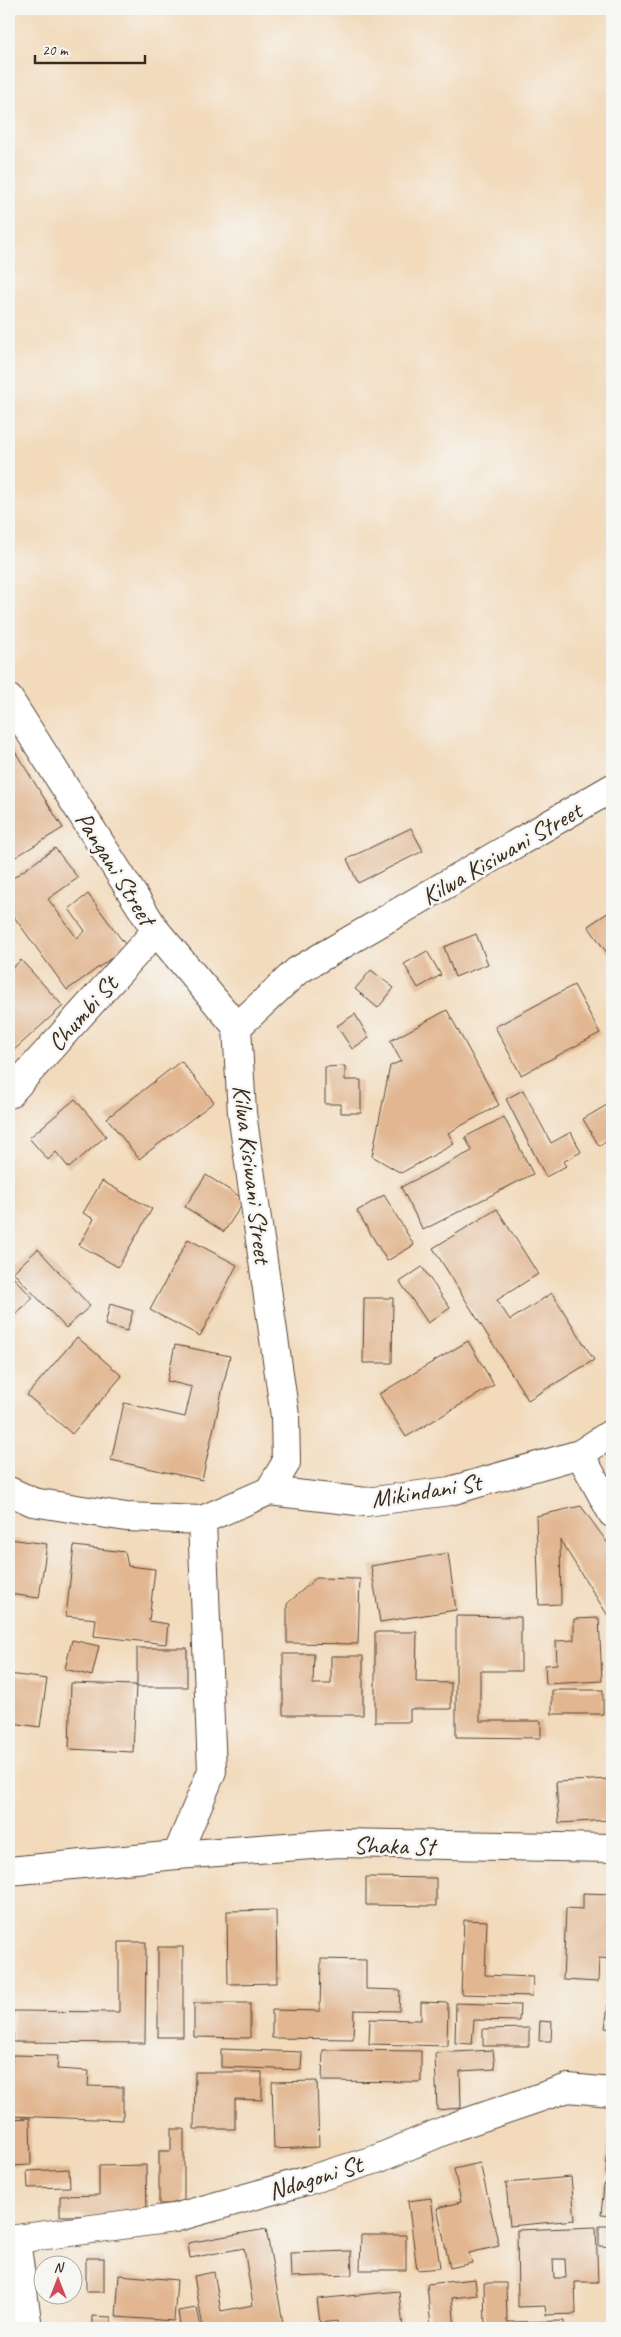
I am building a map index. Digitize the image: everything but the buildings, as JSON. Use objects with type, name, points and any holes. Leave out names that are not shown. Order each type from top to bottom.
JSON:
[{"type":"street","name":"Pangani Street","points":[[9,699],[156,931],[237,1027]]},
{"type":"street","name":"Kilwa Kisiwani Street","points":[[269,1491],[286,1463],[285,1416],[242,1113],[237,1027],[297,971],[612,788]]},
{"type":"street","name":"Chumbi St","points":[[9,1094],[156,931]]},
{"type":"street","name":"Mikindani St","points":[[269,1491],[366,1502],[450,1491],[580,1454],[612,1433]]},
{"type":"street","points":[[580,1454],[612,1513]]},
{"type":"street","points":[[9,1491],[32,1502],[126,1518],[202,1520],[269,1491]]},
{"type":"street","points":[[177,1855],[212,1771],[202,1520]]},
{"type":"street","name":"Shaka St","points":[[9,1871],[177,1855],[339,1844],[612,1848]]},
{"type":"street","name":"Ndagoni St","points":[[12,2240],[174,2218],[377,2159],[453,2127],[568,2088],[612,2092]]},
{"type":"street","points":[[12,2240],[28,2328]]}]
